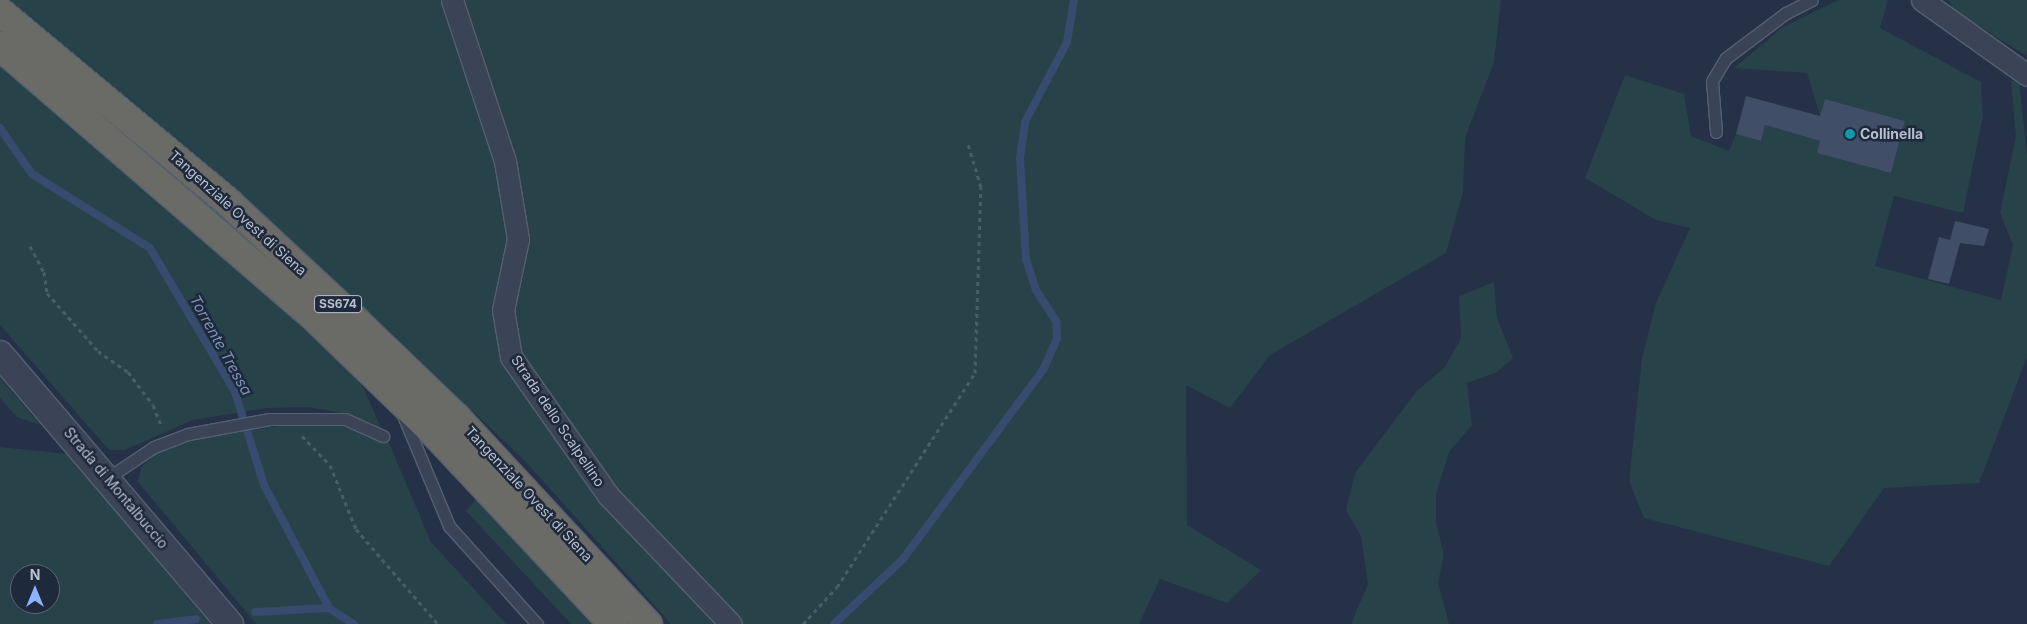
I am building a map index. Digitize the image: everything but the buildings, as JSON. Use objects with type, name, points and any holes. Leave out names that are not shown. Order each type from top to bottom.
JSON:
[{"type":"highway","name":"Tangenziale Ovest di Siena","points":[[0,12],[228,202],[356,320],[457,418],[648,624]]},
{"type":"highway","name":"Tangenziale Ovest di Siena","points":[[0,46],[206,220],[393,393],[613,624]]},
{"type":"street","name":"Strada dello Scalpellino","points":[[452,0],[505,161],[518,239],[503,310],[511,357],[608,495],[730,624]]},
{"type":"street","points":[[1922,0],[2027,75]]},
{"type":"street","name":"Strada di Montalbuccio","points":[[0,354],[109,478],[230,624]]},
{"type":"lane","points":[[1716,132],[1712,81],[1726,58],[1786,13],[1812,0]]},
{"type":"lane","points":[[393,393],[449,526],[537,624]]},
{"type":"lane","points":[[109,478],[167,442],[218,428],[270,419],[289,417],[345,419],[383,436]]},
{"type":"path","points":[[802,624],[837,587],[975,373],[982,187],[966,141]]},
{"type":"path","points":[[30,246],[44,272],[47,292],[98,351],[128,372],[153,405],[167,442]]},
{"type":"path","points":[[289,417],[330,466],[356,529],[438,624]]},
{"type":"green space","points":[[8,0],[1501,0],[1494,62],[1465,138],[1463,192],[1446,253],[1270,355],[1230,408],[1186,385],[1187,525],[1261,570],[1227,603],[1160,579],[1139,624],[671,624],[526,462],[389,331],[240,193]]},
{"type":"green space","points":[[1838,0],[1888,0],[1880,28],[1981,82],[1983,116],[1963,213],[1894,196],[1875,266],[2001,300],[2013,245],[2000,213],[2016,136],[2011,81],[2019,81],[2027,154],[2027,357],[1979,483],[1884,488],[1829,566],[1644,518],[1629,481],[1642,358],[1656,303],[1690,228],[1656,220],[1585,178],[1625,75],[1684,94],[1691,136],[1729,151],[1736,134],[1761,141],[1765,125],[1820,141],[1818,153],[1891,173],[1905,121],[1825,99],[1820,116],[1807,73],[1734,68],[1783,27]]},
{"type":"green space","points":[[1949,0],[2027,0],[2027,56],[1953,10]]},
{"type":"green space","points":[[0,65],[181,216],[352,373],[364,389],[381,428],[348,414],[308,407],[267,408],[193,420],[125,450],[109,450],[0,325]]},
{"type":"green space","points":[[1494,282],[1497,318],[1513,358],[1497,372],[1467,383],[1472,425],[1449,452],[1436,494],[1436,522],[1444,555],[1438,582],[1449,624],[1351,624],[1368,584],[1361,536],[1346,510],[1355,473],[1416,392],[1445,367],[1461,338],[1459,296]]},
{"type":"green space","points":[[0,378],[40,425],[17,417],[0,398]]},
{"type":"green space","points":[[309,421],[347,426],[389,443],[431,542],[506,624],[256,624],[138,482],[141,468],[157,453],[190,440]]},
{"type":"green space","points":[[0,447],[68,454],[210,624],[0,624]]},
{"type":"green space","points":[[475,500],[483,501],[595,624],[571,624],[466,511]]},
{"type":"waterway","points":[[834,624],[903,559],[1043,370],[1057,338],[1056,321],[1036,290],[1026,259],[1020,158],[1025,122],[1067,42],[1074,0]]},
{"type":"waterway","name":"Torrente Tressa","points":[[0,128],[32,174],[150,248],[235,392],[264,485],[329,608],[354,624]]},
{"type":"waterway","points":[[255,612],[329,608]]},
{"type":"waterway","points":[[157,624],[196,619]]},
{"type":"place","name":"Collinella","points":[[1850,134]]}]
